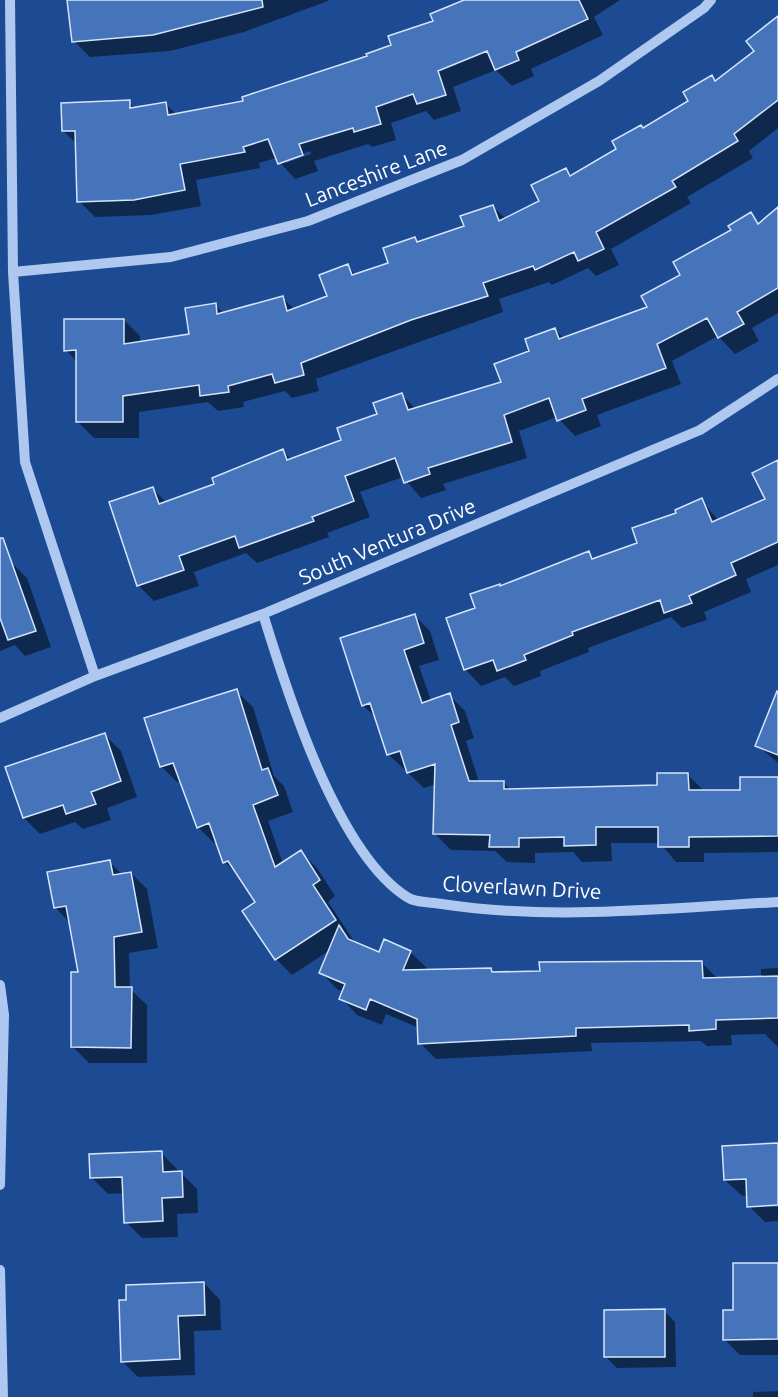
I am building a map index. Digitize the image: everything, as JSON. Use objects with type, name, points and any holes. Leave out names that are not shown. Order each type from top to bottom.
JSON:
[{"type":"street","points":[[10,0],[12,272],[25,462],[95,676]]},
{"type":"street","name":"Lanceshire Lane","points":[[12,272],[171,257],[308,221],[462,160],[599,81],[704,8],[711,0]]},
{"type":"street","name":"South Ventura Drive","points":[[0,718],[95,676],[262,614],[700,430],[778,379]]},
{"type":"street","name":"Cloverlawn Drive","points":[[262,614],[288,697],[343,821],[374,867],[408,899],[470,908],[565,912],[778,902]]},
{"type":"street","points":[[0,985],[4,1015],[0,1185]]},
{"type":"street","points":[[0,1270],[3,1397]]},
{"type":"building","points":[[67,0],[262,0],[263,7],[153,35],[72,42]]},
{"type":"building","points":[[464,0],[579,0],[588,19],[516,52],[519,60],[495,70],[487,51],[438,71],[446,95],[417,104],[413,94],[376,107],[381,124],[354,132],[353,128],[299,144],[303,155],[278,164],[268,139],[243,147],[245,152],[180,164],[185,190],[134,200],[77,202],[75,131],[62,131],[61,103],[130,100],[130,108],[166,102],[168,115],[243,101],[242,97],[367,56],[366,54],[391,45],[388,36],[433,21],[430,14]]},
{"type":"building","points":[[778,16],[778,100],[734,134],[738,141],[672,181],[676,187],[596,232],[604,249],[578,261],[574,252],[535,270],[533,266],[483,283],[488,296],[411,320],[301,363],[304,375],[275,383],[272,374],[228,386],[229,392],[200,396],[199,385],[123,396],[123,422],[76,422],[76,350],[64,351],[64,319],[124,319],[124,344],[189,334],[185,308],[216,303],[217,314],[283,296],[287,311],[327,296],[319,275],[348,264],[352,275],[388,263],[383,248],[415,237],[417,242],[464,226],[460,216],[493,205],[499,221],[539,201],[531,185],[566,168],[570,176],[616,149],[612,141],[641,125],[643,128],[688,101],[683,92],[712,75],[715,81],[754,51],[746,41]]},
{"type":"building","points":[[778,207],[778,288],[737,312],[744,324],[718,338],[707,318],[657,344],[666,368],[582,399],[586,410],[557,421],[549,398],[504,415],[512,442],[428,468],[430,474],[404,483],[395,458],[345,476],[354,501],[312,517],[314,521],[239,548],[235,536],[179,556],[184,570],[137,586],[109,502],[153,487],[159,504],[214,484],[212,478],[283,449],[287,460],[341,440],[337,428],[377,414],[373,403],[402,393],[408,410],[501,382],[494,364],[529,351],[525,339],[555,328],[559,339],[647,307],[641,296],[680,275],[673,262],[731,230],[728,226],[751,212],[758,224]]},
{"type":"building","points":[[778,460],[778,542],[731,563],[736,575],[689,596],[692,603],[664,613],[660,600],[572,632],[573,635],[524,655],[526,660],[497,671],[493,660],[464,670],[446,618],[475,608],[470,594],[500,584],[500,586],[589,551],[592,559],[637,543],[632,528],[676,513],[675,510],[702,498],[712,522],[765,499],[752,473]]},
{"type":"building","points":[[0,538],[3,538],[36,631],[8,640],[0,618]]},
{"type":"building","points":[[415,614],[424,643],[404,650],[422,703],[450,693],[459,722],[451,725],[469,781],[504,781],[504,789],[657,785],[657,773],[688,773],[689,790],[740,790],[740,777],[778,777],[778,836],[689,837],[689,847],[658,847],[658,827],[596,827],[596,845],[564,846],[564,837],[519,838],[519,847],[489,847],[490,835],[433,834],[435,764],[407,773],[400,751],[387,755],[370,703],[362,706],[340,638]]},
{"type":"building","points":[[237,689],[262,770],[268,768],[278,795],[253,805],[275,867],[301,850],[320,880],[313,885],[336,920],[275,960],[242,911],[255,902],[228,861],[223,863],[209,823],[197,828],[173,763],[160,767],[144,718]]},
{"type":"building","points":[[778,691],[778,755],[755,746]]},
{"type":"building","points":[[105,733],[121,781],[91,792],[96,804],[66,814],[63,805],[23,818],[5,767]]},
{"type":"building","points":[[110,860],[113,875],[131,872],[142,932],[114,937],[115,987],[132,987],[131,1048],[71,1047],[71,972],[78,972],[66,906],[54,908],[47,872]]},
{"type":"building","points":[[339,925],[348,939],[379,952],[384,939],[411,951],[403,970],[491,968],[492,972],[540,971],[539,962],[702,961],[703,978],[778,976],[778,1018],[716,1020],[716,1029],[689,1031],[689,1025],[576,1028],[576,1036],[418,1044],[417,1019],[370,999],[366,1010],[339,999],[345,984],[319,973]]},
{"type":"building","points":[[778,1143],[778,1205],[747,1207],[746,1179],[724,1180],[722,1146]]},
{"type":"building","points":[[162,1151],[163,1172],[182,1171],[183,1197],[162,1198],[163,1221],[124,1223],[122,1177],[90,1178],[89,1154]]},
{"type":"building","points":[[733,1263],[778,1263],[778,1339],[723,1340],[723,1310],[733,1310]]},
{"type":"building","points":[[204,1282],[205,1315],[178,1316],[180,1359],[121,1362],[119,1300],[126,1300],[126,1285]]},
{"type":"building","points":[[665,1309],[665,1357],[604,1357],[604,1310]]}]
